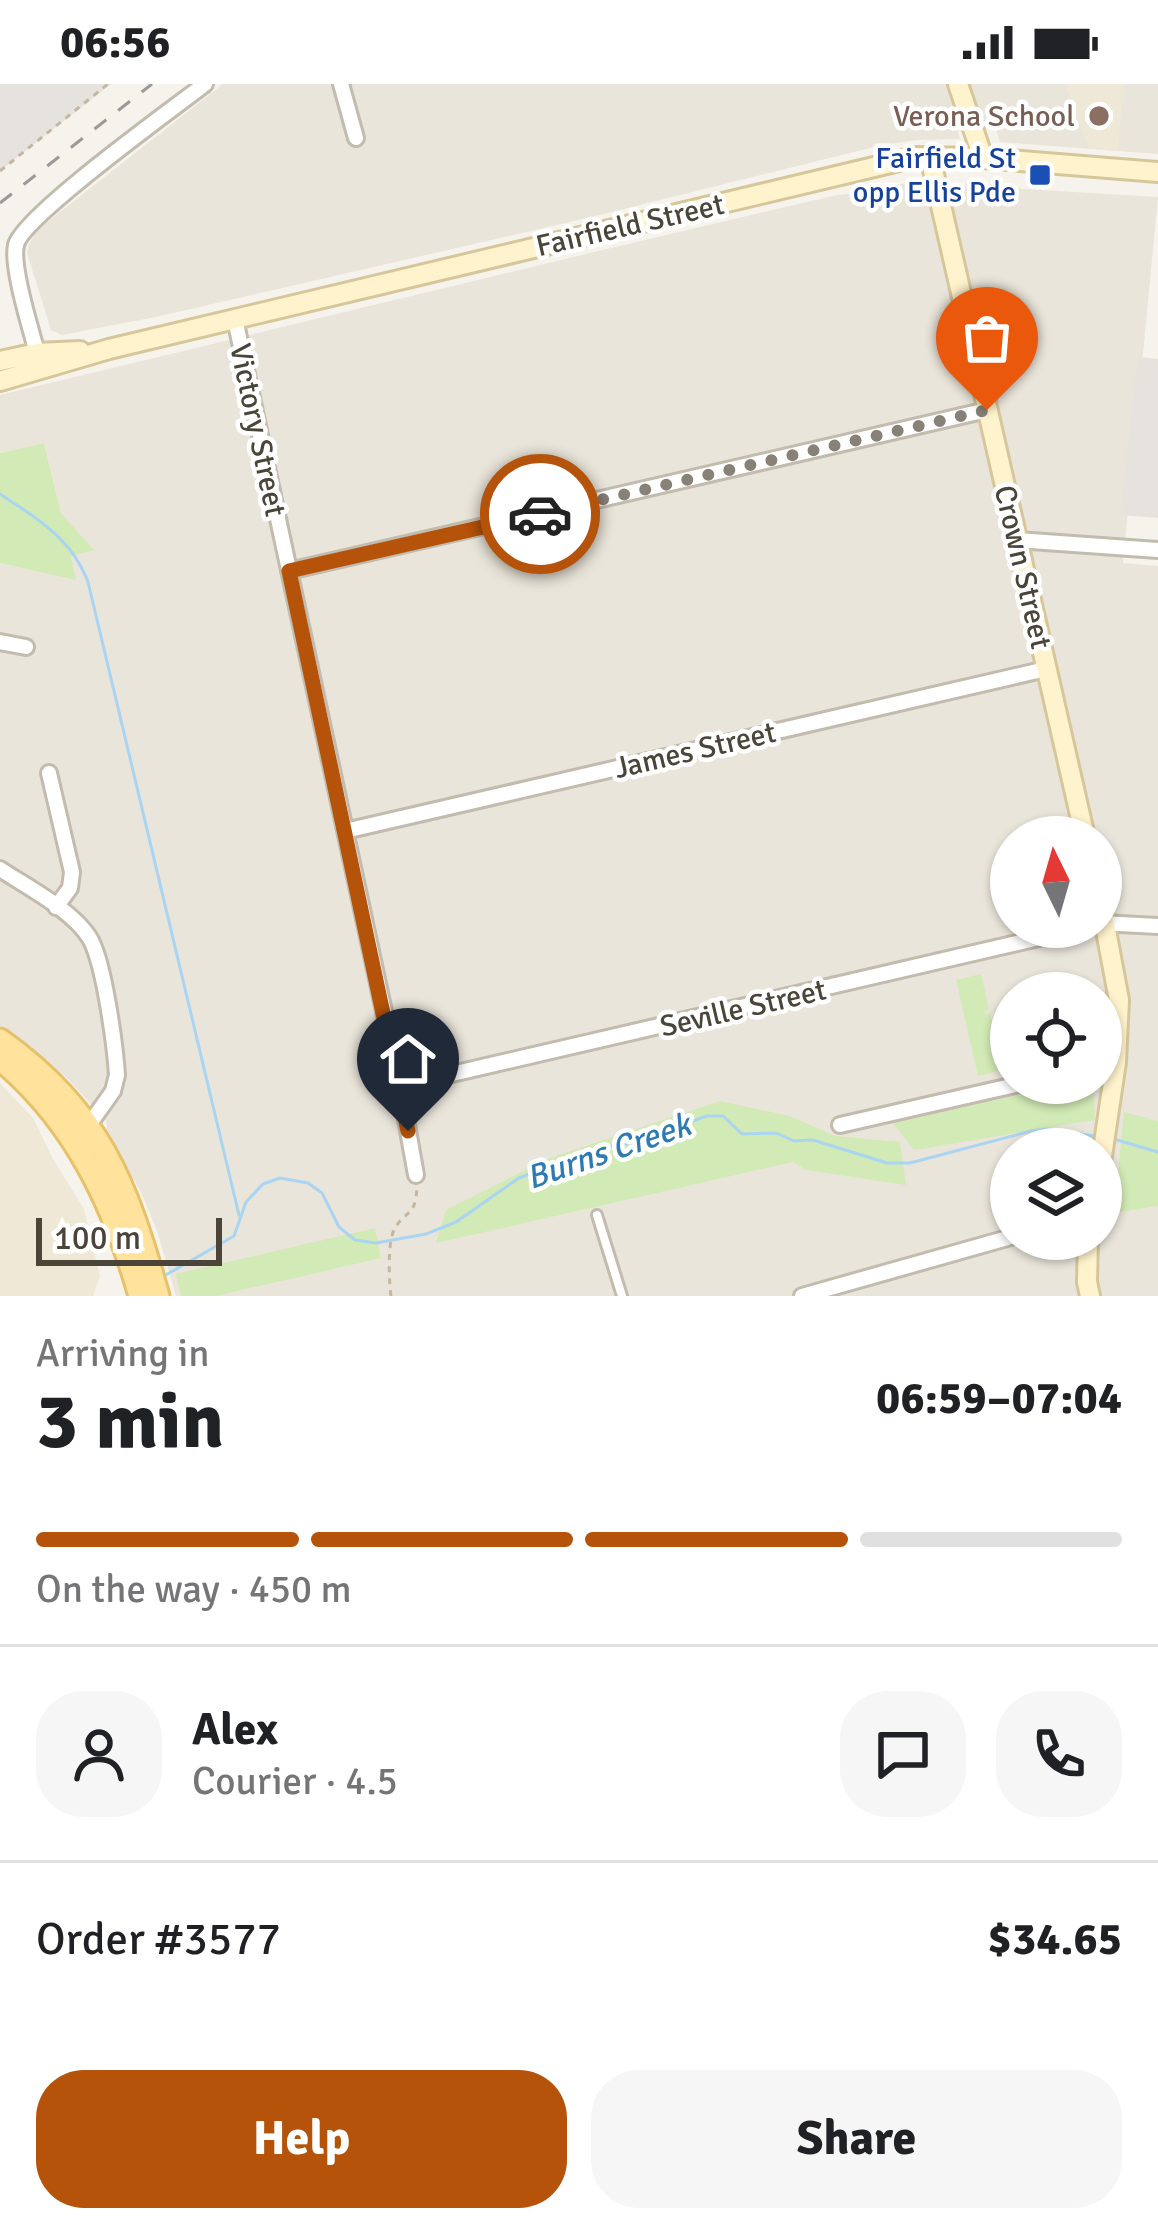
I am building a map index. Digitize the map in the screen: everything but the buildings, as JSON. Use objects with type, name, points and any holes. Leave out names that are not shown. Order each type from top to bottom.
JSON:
[{"type":"main road","points":[[958,84],[982,158]]},
{"type":"main road","points":[[970,84],[987,141],[982,158]]},
{"type":"main road","name":"Fairfield Street","points":[[42,361],[889,163],[929,157],[982,158],[1158,172]]},
{"type":"main road","name":"Crown Street","points":[[929,157],[1080,816]]},
{"type":"main road","points":[[0,361],[42,361]]},
{"type":"main road","points":[[0,378],[42,361]]},
{"type":"main road","points":[[0,1040],[70,1103],[96,1177],[158,1296]]},
{"type":"main road","points":[[0,1059],[82,1134]]},
{"type":"main road","points":[[1089,1260],[1090,1296]]},
{"type":"main road","points":[[140,1263],[140,1296]]},
{"type":"street","points":[[42,361],[16,266],[19,236],[48,206],[205,84]]},
{"type":"street","points":[[341,84],[356,138]]},
{"type":"street","name":"Victory Street","points":[[235,319],[416,1175]]},
{"type":"street","points":[[289,571],[987,410]]},
{"type":"street","points":[[1017,540],[1158,550]]},
{"type":"street","points":[[0,642],[26,647]]},
{"type":"street","name":"James Street","points":[[345,831],[1046,669]]},
{"type":"street","points":[[49,772],[72,872],[70,888],[56,907]]},
{"type":"street","points":[[0,869],[88,935],[97,955],[117,1076],[113,1091],[82,1134]]},
{"type":"street","name":"Seville Street","points":[[1122,922],[1158,926]]},
{"type":"street","name":"Seville Street","points":[[400,1086],[990,945]]},
{"type":"street","points":[[841,1126],[990,1091]]},
{"type":"street","points":[[802,1296],[858,1289],[990,1244]]},
{"type":"lane","points":[[597,1215],[622,1296]]},
{"type":"path","points":[[0,171],[108,84]]},
{"type":"path","points":[[391,1296],[394,1229],[415,1208],[416,1175]]},
{"type":"shaded area","points":[[0,84],[111,84],[0,171]]},
{"type":"shaded area","points":[[223,84],[1158,84],[1158,154],[1000,142],[993,120],[957,126],[960,139],[882,145],[156,317],[62,335],[51,330],[27,253],[37,230]]},
{"type":"shaded area","name":"Verona School","points":[[1065,84],[1123,84],[1118,150],[1089,148]]},
{"type":"shaded area","points":[[911,182],[1158,197],[1123,563],[1158,566],[1158,1296],[176,1296],[157,1231],[140,1190],[108,1136],[106,1121],[69,1080],[0,1026],[0,563],[75,579],[71,556],[93,549],[61,513],[44,443],[0,453],[0,395],[837,195]]},
{"type":"shaded area","points":[[1138,357],[1158,359],[1158,518],[1120,515]]},
{"type":"shaded area","points":[[0,1083],[33,1118],[84,1209],[100,1276],[93,1296],[0,1296]]},
{"type":"green space","points":[[44,443],[61,513],[94,550],[71,556],[76,580],[0,563],[0,453]]},
{"type":"green space","points":[[981,974],[989,1009],[985,1011],[990,1013],[990,1073],[978,1076],[956,980]]},
{"type":"green space","points":[[720,1101],[790,1116],[835,1136],[900,1142],[906,1185],[806,1170],[793,1162],[436,1243],[446,1210],[547,1159]]},
{"type":"green space","points":[[990,1101],[1094,1104],[1095,1120],[1047,1128],[990,1128],[990,1137],[914,1150],[893,1123]]},
{"type":"green space","points":[[1124,1112],[1158,1121],[1158,1206],[1122,1212]]},
{"type":"green space","points":[[375,1228],[381,1258],[216,1296],[181,1296],[176,1274]]},
{"type":"waterway","points":[[0,494],[63,542],[88,582],[239,1215]]},
{"type":"waterway","name":"Burns Creek","points":[[164,1276],[234,1236],[246,1202],[263,1184],[280,1178],[308,1183],[322,1193],[339,1227],[355,1240],[376,1243],[426,1234],[456,1222],[519,1178],[577,1155],[627,1144],[707,1116],[723,1116],[742,1134],[776,1133],[794,1141],[813,1140],[887,1163],[910,1163],[990,1142]]},
{"type":"waterway","name":"Burns Creek","points":[[1122,1141],[1158,1152]]},
{"type":"railway","points":[[0,203],[152,84]]},
{"type":"way so far","points":[[540,514],[987,410]]},
{"type":"place","name":"Verona School","points":[[1099,116]]},
{"type":"place","name":"Fairfield St opp Ellis Pde","points":[[1040,175]]},
{"type":"route","points":[[408,1131],[289,571],[540,514]]}]
